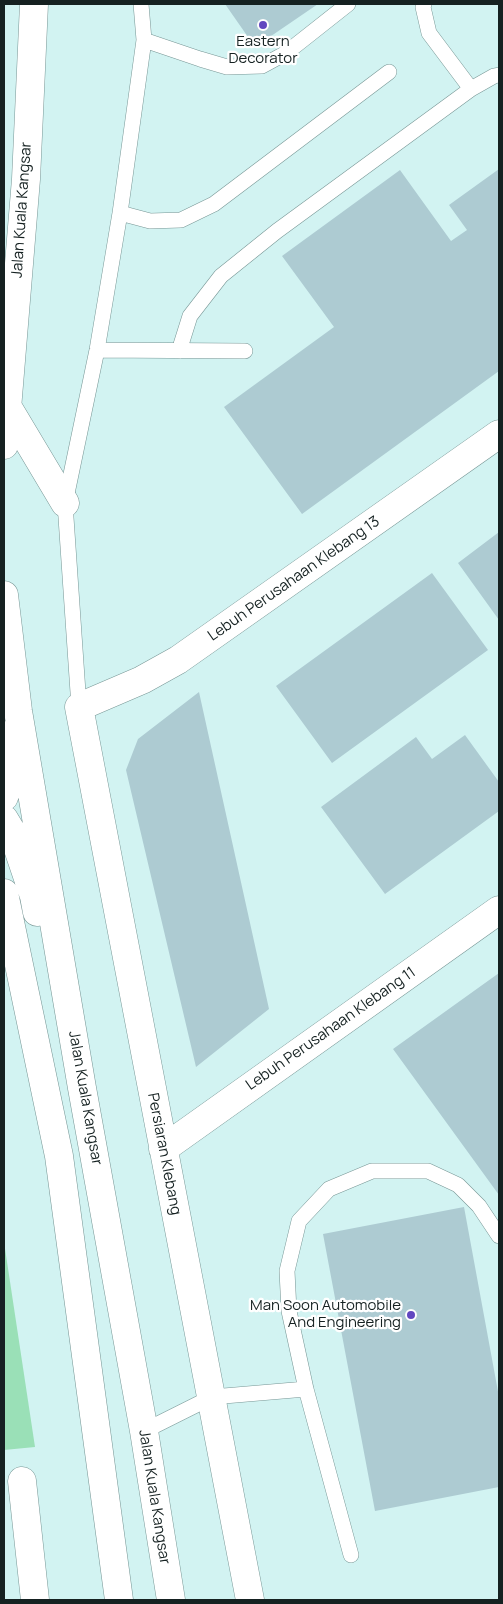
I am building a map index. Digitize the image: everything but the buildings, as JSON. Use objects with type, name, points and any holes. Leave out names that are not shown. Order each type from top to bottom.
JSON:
[{"type":"main road","name":"Jalan Kuala Kangsar","points":[[4,446],[26,179],[34,4]]},
{"type":"main road","points":[[7,406],[65,503]]},
{"type":"main road","name":"Lebuh Perusahaan Klebang 13","points":[[79,708],[142,680],[178,660],[499,434]]},
{"type":"main road","name":"Jalan Kuala Kangsar","points":[[4,595],[14,682],[82,1088],[144,1431],[171,1600]]},
{"type":"main road","points":[[4,797],[8,785],[14,682]]},
{"type":"main road","name":"Persiaran Klebang","points":[[79,708],[250,1600]]},
{"type":"main road","points":[[4,819],[13,834],[34,896],[67,1063],[82,1088]]},
{"type":"main road","points":[[4,893],[8,926],[59,1156],[119,1600]]},
{"type":"main road","name":"Lebuh Perusahaan Klebang 11","points":[[163,1149],[499,910]]},
{"type":"main road","points":[[22,1481],[35,1600]]},
{"type":"lane","points":[[79,708],[65,503],[97,350],[120,213],[144,40],[141,4]]},
{"type":"lane","points":[[144,40],[227,67],[262,66],[286,53],[348,4]]},
{"type":"lane","points":[[424,4],[423,7],[430,33],[471,89]]},
{"type":"lane","points":[[120,213],[150,221],[181,220],[214,204],[389,72]]},
{"type":"lane","points":[[179,351],[190,316],[221,276],[276,231],[471,89],[499,75]]},
{"type":"lane","points":[[97,350],[245,351]]},
{"type":"lane","points":[[350,1555],[306,1389],[289,1311],[287,1271],[299,1221],[329,1189],[372,1171],[428,1171],[458,1185],[479,1206],[499,1236]]},
{"type":"lane","points":[[144,1431],[212,1397],[306,1389]]},
{"type":"green space","points":[[4,1242],[35,1447],[4,1450]]},
{"type":"place","name":"Eastern Decorator","points":[[263,25]]},
{"type":"place","name":"Man Soon Automobile And Engineering","points":[[411,1315]]}]
